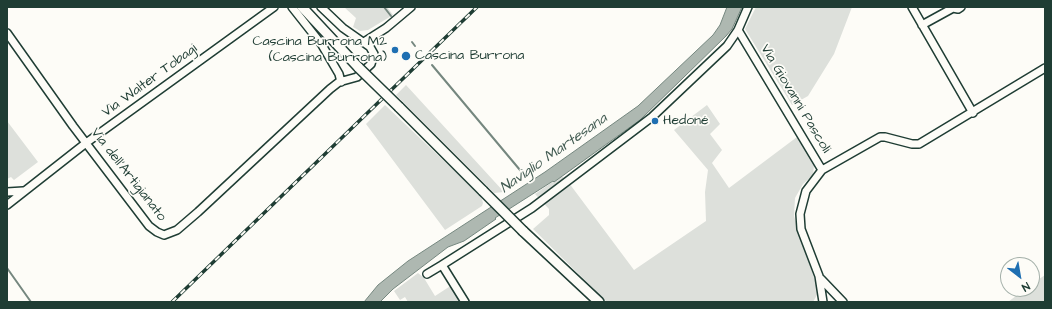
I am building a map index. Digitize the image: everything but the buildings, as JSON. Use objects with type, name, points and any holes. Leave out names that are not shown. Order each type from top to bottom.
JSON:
[{"type":"street","name":"Via Walter Tobagi","points":[[7,205],[86,143],[274,7]]},
{"type":"street","points":[[292,7],[322,45],[338,72],[341,82]]},
{"type":"street","points":[[302,7],[360,68],[523,231],[598,302]]},
{"type":"street","points":[[321,7],[343,28],[364,42],[386,28],[411,7]]},
{"type":"street","points":[[427,274],[521,215],[652,117],[724,49],[738,30],[748,7]]},
{"type":"street","points":[[912,7],[973,113]]},
{"type":"street","points":[[922,25],[953,8],[958,9],[961,7]]},
{"type":"street","name":"Via Giovanni Pascoli","points":[[738,30],[822,170],[877,138],[885,137],[909,144],[917,144],[973,113],[1045,68]]},
{"type":"street","name":"Via dell'Artigianato","points":[[7,34],[86,143],[149,226],[159,234],[168,234],[177,230],[330,89],[341,82],[358,77],[372,63],[373,52],[364,42]]},
{"type":"street","points":[[822,170],[808,188],[802,202],[800,214],[802,231],[819,276],[823,302]]},
{"type":"street","points":[[7,192],[23,191]]},
{"type":"street","points":[[442,265],[465,302]]},
{"type":"street","points":[[819,276],[827,288],[843,302]]},
{"type":"shaded area","points":[[344,7],[387,7],[393,15],[368,30],[360,31],[353,27],[356,18]]},
{"type":"shaded area","points":[[727,7],[742,7],[732,29],[640,120],[554,182],[553,181],[495,218],[496,219],[464,241],[448,247],[393,289],[380,302],[364,302],[378,285],[408,261],[545,172],[638,106],[713,35],[720,25]]},
{"type":"shaded area","points":[[756,7],[852,7],[834,54],[808,96],[792,105],[745,29]]},
{"type":"shaded area","points":[[406,85],[504,192],[494,193],[396,95]]},
{"type":"shaded area","points":[[385,105],[481,196],[483,203],[482,206],[445,230],[366,124]]},
{"type":"shaded area","points":[[707,105],[720,124],[710,134],[722,150],[712,163],[729,188],[797,137],[814,165],[813,175],[803,184],[795,198],[794,216],[817,287],[817,295],[813,302],[607,302],[533,229],[549,215],[549,209],[535,194],[561,176],[566,179],[634,270],[706,221],[705,192],[708,170],[674,130]]},
{"type":"shaded area","points":[[7,121],[38,162],[14,180],[11,177],[7,179]]},
{"type":"shaded area","points":[[418,273],[424,278],[435,296],[452,285],[462,302],[408,302],[405,297],[400,300],[394,291]]},
{"type":"shaded area","points":[[1045,275],[1045,302],[1008,302],[1015,297],[1040,297],[1040,278]]},
{"type":"waterway","points":[[384,7],[391,16]]},
{"type":"waterway","points":[[412,42],[415,46]]},
{"type":"waterway","name":"Naviglio Martesana","points":[[432,65],[525,176]]},
{"type":"waterway","points":[[7,268],[31,302]]},
{"type":"railway","points":[[172,302],[477,7]]},
{"type":"place","name":"Cascina Burrona M2 (Cascina Burrona)","points":[[395,50]]},
{"type":"place","name":"Cascina Burrona","points":[[406,56]]},
{"type":"place","name":"Hedoné","points":[[655,121]]}]
